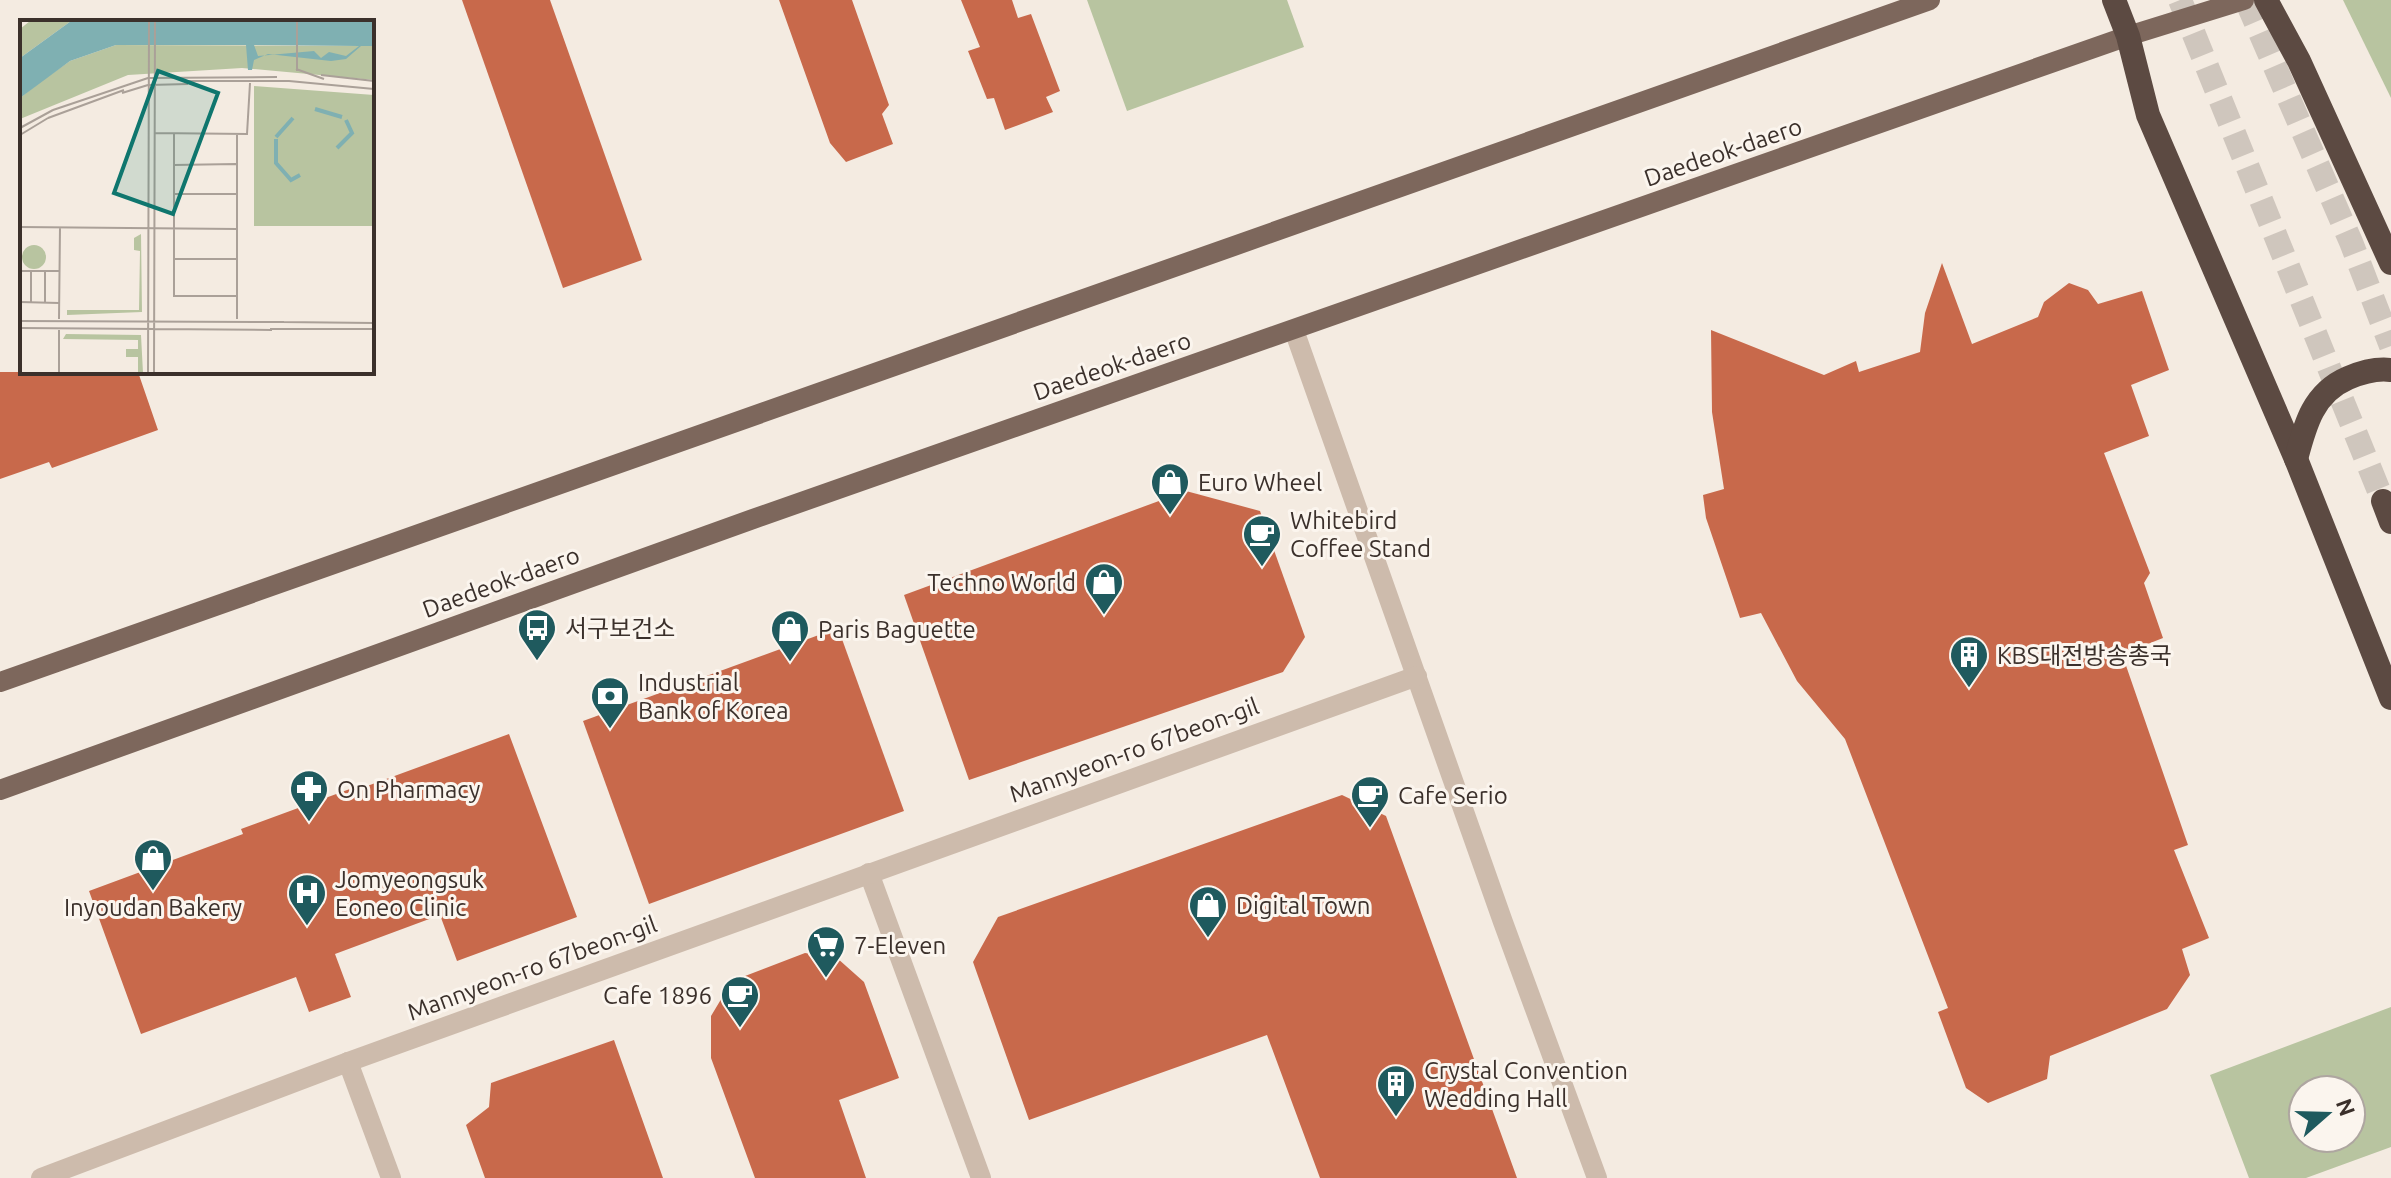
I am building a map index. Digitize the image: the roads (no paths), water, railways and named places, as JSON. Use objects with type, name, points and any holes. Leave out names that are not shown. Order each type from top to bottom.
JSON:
[{"type":"highway","points":[[2114,0],[2128,36],[2148,115],[2296,459],[2391,698]]},
{"type":"highway","points":[[2266,0],[2299,61],[2391,263]]},
{"type":"highway","points":[[2296,459],[2303,432],[2320,396],[2336,384],[2362,372],[2391,370]]},
{"type":"main road","points":[[0,682],[1930,0]]},
{"type":"main road","name":"Daedeok-daero","points":[[0,790],[753,519],[2128,36],[2244,0]]},
{"type":"street","points":[[1294,330],[1597,1178]]},
{"type":"street","name":"Mannyeon-ro 67beon-gil","points":[[41,1178],[348,1062],[1417,676]]},
{"type":"street","points":[[869,873],[981,1178]]},
{"type":"street","points":[[348,1062],[391,1178]]},
{"type":"tunnel","points":[[2180,0],[2383,501]]},
{"type":"tunnel","points":[[2246,0],[2351,242],[2391,346]]},
{"type":"place","name":"Euro Wheel","points":[[1170,516]]},
{"type":"place","name":"Whitebird Coffee Stand","points":[[1262,568]]},
{"type":"place","name":"Techno World","points":[[1104,616]]},
{"type":"place","name":"서구보건소","points":[[537,662]]},
{"type":"place","name":"Paris Baguette","points":[[790,663]]},
{"type":"place","name":"KBS대전방송총국","points":[[1969,689]]},
{"type":"place","name":"Industrial Bank of Korea","points":[[610,730]]},
{"type":"place","name":"On Pharmacy","points":[[309,823]]},
{"type":"place","name":"Cafe Serio","points":[[1370,829]]},
{"type":"place","name":"Inyoudan Bakery","points":[[153,892]]},
{"type":"place","name":"Jomyeongsuk Eoneo Clinic","points":[[307,927]]},
{"type":"place","name":"Digital Town","points":[[1208,939]]},
{"type":"place","name":"7-Eleven","points":[[826,979]]},
{"type":"place","name":"Cafe 1896","points":[[740,1029]]},
{"type":"place","name":"Crystal Convention Wedding Hall","points":[[1396,1118]]}]
